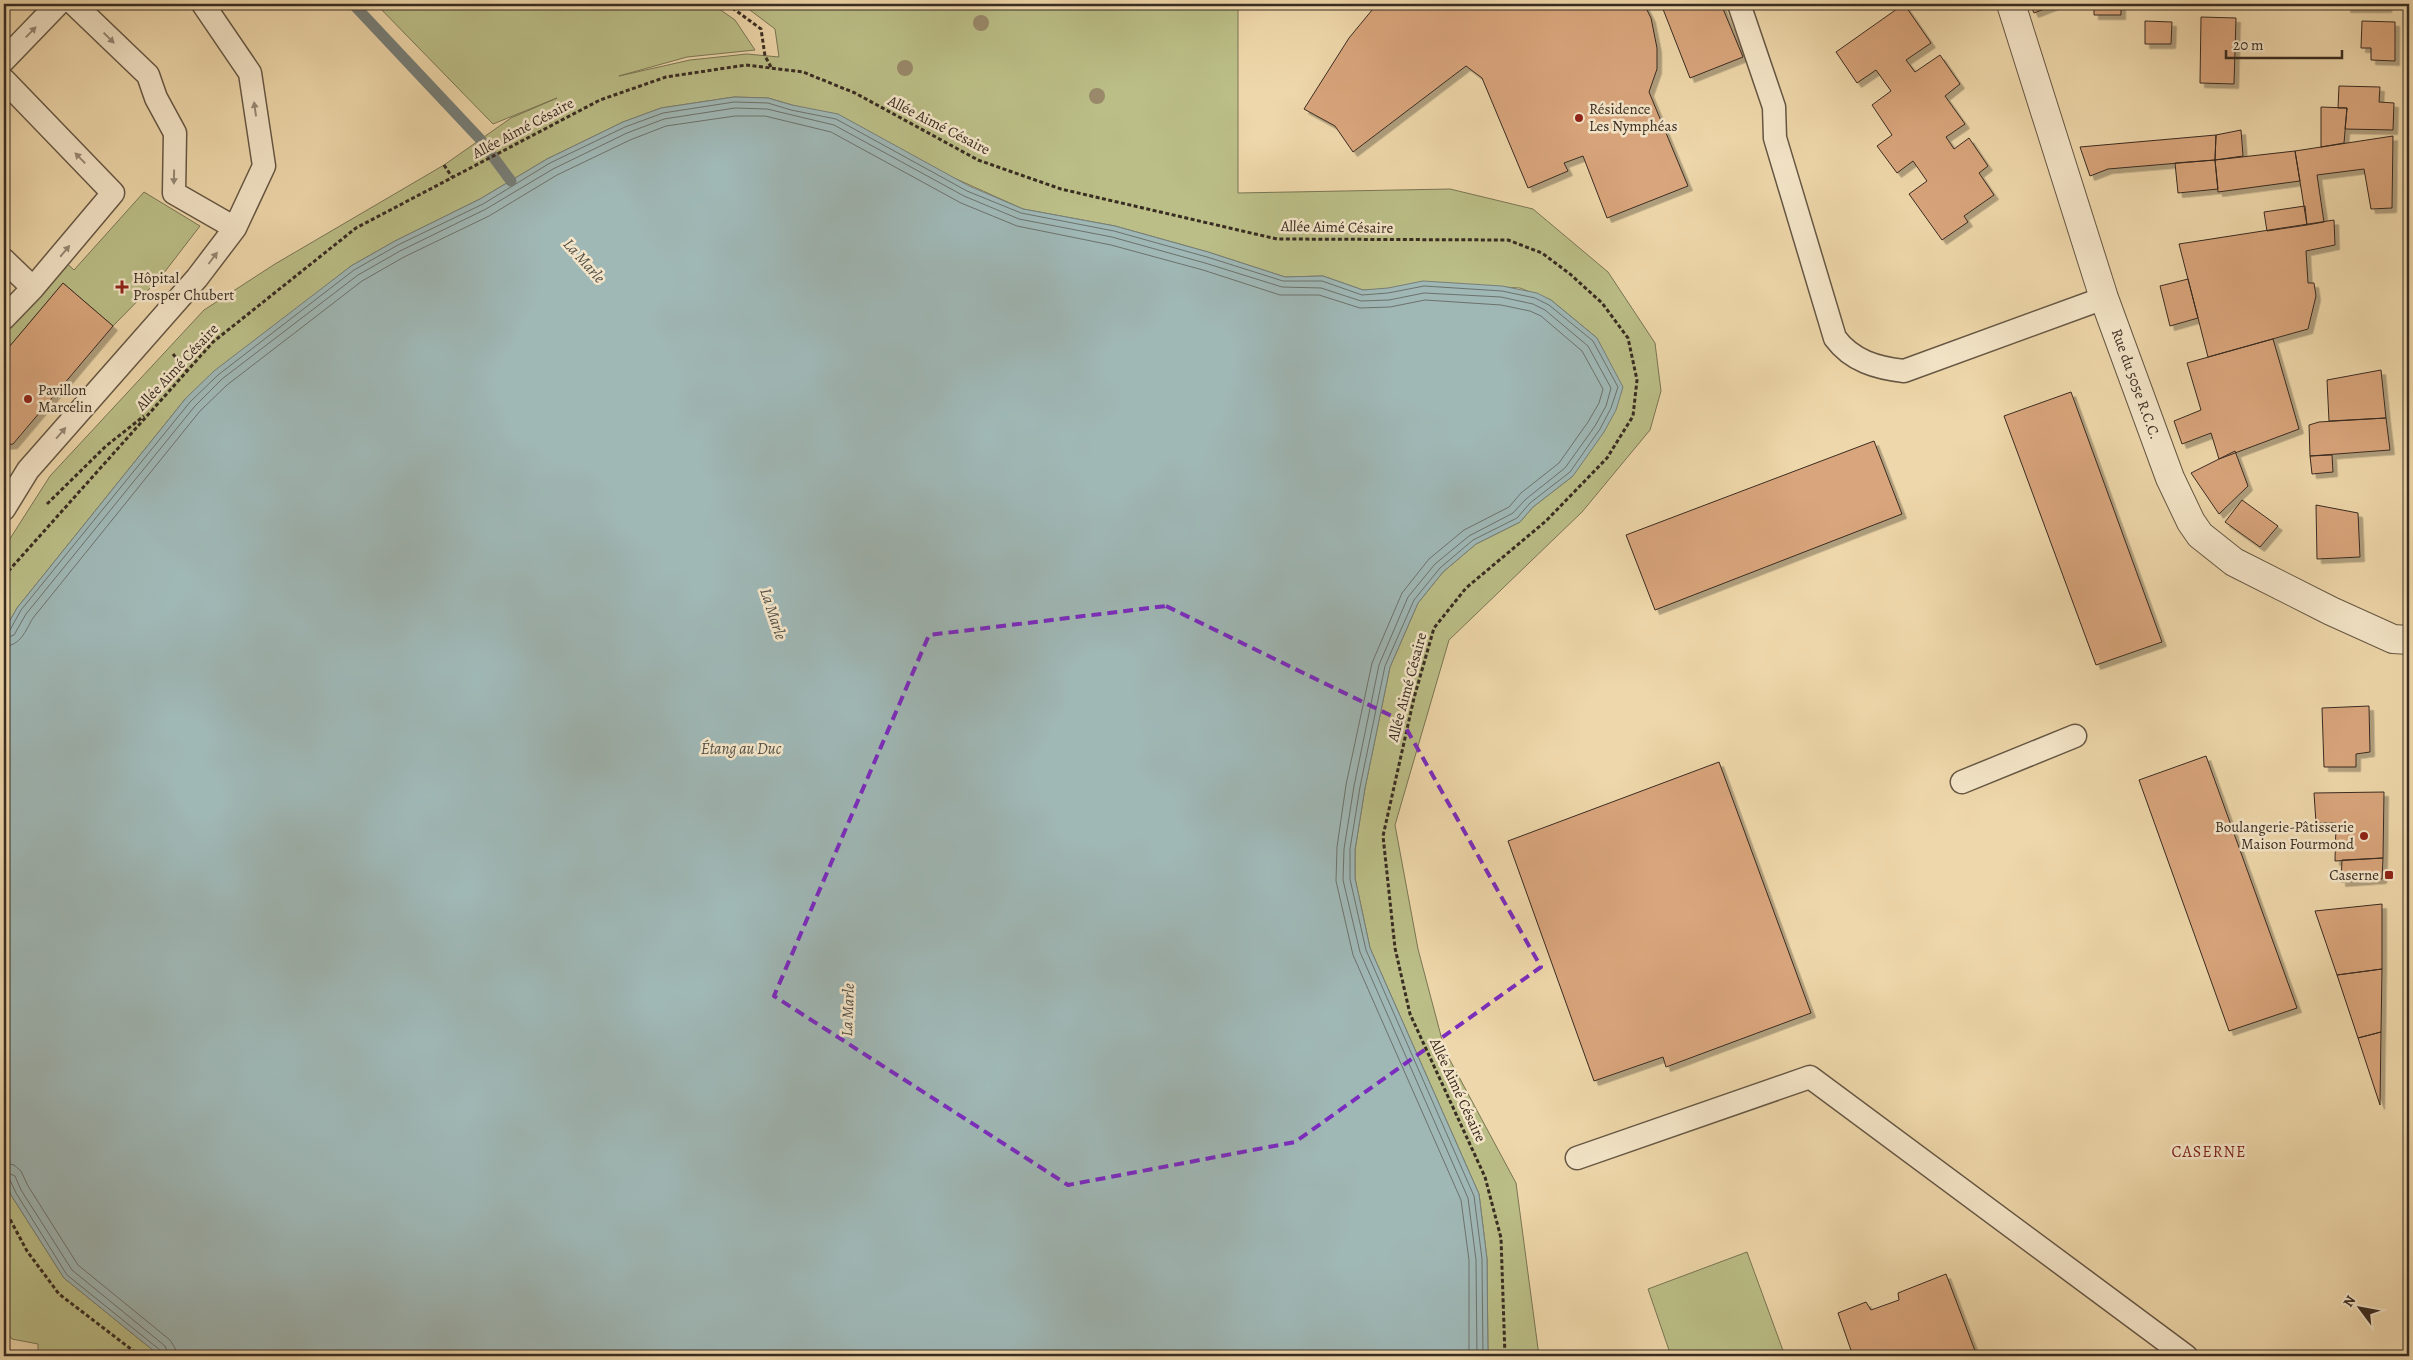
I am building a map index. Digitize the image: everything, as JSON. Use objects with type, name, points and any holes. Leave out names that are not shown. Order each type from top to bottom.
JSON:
[{"type":"street","name":"Rue du 505e R.C.C.","points":[[2011,4],[2104,298],[2170,478],[2183,507],[2200,535],[2234,562],[2261,577],[2393,639],[2409,640]]},
{"type":"lane","points":[[4,60],[58,4]]},
{"type":"lane","points":[[74,4],[148,75],[156,98],[174,133],[174,193],[235,228]]},
{"type":"lane","points":[[4,508],[28,470],[198,278],[235,228],[264,166],[250,73],[203,4]]},
{"type":"lane","points":[[1739,4],[1774,107],[1775,138],[1835,338],[1844,350],[1880,368],[1904,371],[2104,298]]},
{"type":"lane","points":[[4,80],[114,192],[33,288],[4,318]]},
{"type":"lane","points":[[4,260],[33,288]]},
{"type":"lane","points":[[1962,782],[2075,736]]},
{"type":"lane","points":[[1577,1158],[1810,1077],[2186,1356]]},
{"type":"path","points":[[727,4],[761,29],[765,56],[771,68]]},
{"type":"path","name":"Allée Aimé Césaire","points":[[4,576],[213,342],[356,228],[600,100],[666,77],[746,65],[804,72],[838,86],[978,160],[1061,189],[1277,238],[1508,240],[1542,253],[1570,274],[1602,303],[1628,338],[1637,380],[1633,416],[1608,458],[1546,521],[1466,588],[1434,628],[1414,698],[1383,836],[1396,948],[1410,1014],[1485,1177],[1501,1238],[1505,1356]]},
{"type":"path","points":[[444,164],[452,177]]},
{"type":"path","points":[[168,348],[187,371]]},
{"type":"path","points":[[4,508],[31,519],[106,446],[152,409]]},
{"type":"path","points":[[4,1208],[27,1251],[59,1294],[140,1356]]},
{"type":"highlighted area","points":[[1166,606],[1402,721],[1541,967],[1295,1142],[1068,1185],[774,996],[929,635]]},
{"type":"green space","points":[[376,4],[712,4],[735,20],[755,50],[687,57],[619,76],[690,60],[747,54],[779,57],[775,29],[742,4],[1238,4],[1238,193],[1450,189],[1533,209],[1608,272],[1655,343],[1661,391],[1650,430],[1582,512],[1449,640],[1395,825],[1418,949],[1445,1051],[1516,1183],[1539,1356],[1488,1356],[1487,1259],[1479,1194],[1370,948],[1355,878],[1355,850],[1365,788],[1390,667],[1418,603],[1443,572],[1476,544],[1520,522],[1533,507],[1573,476],[1597,338],[1551,300],[1520,288],[1483,286],[1363,290],[1323,276],[1285,277],[1208,252],[1115,226],[1023,209],[792,105],[768,98],[734,97],[661,108],[623,122],[547,159],[480,199],[395,241],[351,266],[186,398],[17,608],[4,631],[4,548],[50,476],[204,310],[275,264],[444,165],[511,118],[557,98],[493,124]]},
{"type":"green space","points":[[144,192],[200,226],[160,278],[113,326],[63,283],[4,353],[4,324],[62,259],[74,270]]},
{"type":"green space","points":[[4,1177],[11,1195],[64,1278],[160,1356],[38,1356],[38,1344],[12,1339],[4,1328]]},
{"type":"green space","points":[[1747,1252],[1785,1356],[1671,1356],[1648,1289]]},
{"type":"water","name":"Étang au Duc","points":[[734,97],[768,98],[838,114],[969,186],[1023,209],[1115,226],[1208,252],[1285,277],[1323,276],[1363,290],[1388,288],[1423,281],[1502,286],[1537,293],[1551,300],[1597,338],[1623,387],[1616,410],[1604,432],[1573,476],[1533,507],[1520,522],[1476,544],[1443,572],[1418,603],[1390,667],[1365,788],[1355,850],[1355,878],[1370,948],[1479,1194],[1487,1259],[1488,1356],[160,1356],[64,1278],[11,1195],[4,1177],[4,631],[17,608],[186,398],[214,371],[351,266],[395,241],[480,199],[547,159],[623,122],[661,108]]},
{"type":"building","name":"Résidence Les Nymphéas","points":[[1377,4],[1644,4],[1651,18],[1657,48],[1657,69],[1649,92],[1688,186],[1607,218],[1583,156],[1564,163],[1568,171],[1528,188],[1482,78],[1466,66],[1353,152],[1335,126],[1304,109],[1349,38]]},
{"type":"building","name":"Résidence Les Nymphéas","points":[[1661,4],[1721,4],[1743,57],[1690,78]]},
{"type":"building","points":[[1904,4],[1931,43],[1906,60],[1915,72],[1940,55],[1960,84],[1945,96],[1965,124],[1946,137],[1954,149],[1969,138],[1988,166],[1979,173],[1994,195],[1964,216],[1968,222],[1942,240],[1909,194],[1927,181],[1913,161],[1897,173],[1877,146],[1892,135],[1872,105],[1891,91],[1876,70],[1857,83],[1836,52]]},
{"type":"building","points":[[2030,4],[2057,4],[2034,13]]},
{"type":"building","points":[[2094,4],[2121,4],[2121,15],[2094,15]]},
{"type":"building","points":[[2347,4],[2388,4],[2387,8],[2346,8]]},
{"type":"building","points":[[2201,17],[2236,18],[2234,84],[2200,83]]},
{"type":"building","points":[[2145,21],[2172,22],[2171,44],[2145,44]]},
{"type":"building","points":[[2362,21],[2395,22],[2395,61],[2371,60],[2371,48],[2361,48]]},
{"type":"building","points":[[2339,86],[2380,87],[2379,102],[2394,103],[2393,130],[2345,129],[2347,108],[2338,108]]},
{"type":"building","points":[[2321,107],[2347,108],[2344,143],[2321,147]]},
{"type":"building","points":[[2241,130],[2243,156],[2215,160],[2216,135]]},
{"type":"building","points":[[2216,135],[2215,160],[2108,169],[2090,176],[2080,147]]},
{"type":"building","points":[[2393,136],[2392,208],[2371,209],[2364,169],[2317,175],[2324,222],[2307,225],[2295,151]]},
{"type":"building","points":[[2295,151],[2300,181],[2218,192],[2215,160]]},
{"type":"building","points":[[2215,160],[2218,189],[2178,193],[2175,163]]},
{"type":"building","points":[[2305,206],[2307,225],[2267,231],[2264,212]]},
{"type":"building","points":[[2334,220],[2335,245],[2306,251],[2308,283],[2314,283],[2316,296],[2308,329],[2208,357],[2179,244]]},
{"type":"building","points":[[2188,279],[2198,318],[2170,326],[2160,286]]},
{"type":"building","name":"Pavillon Marcelin","points":[[63,283],[113,326],[13,444],[4,445],[4,353]]},
{"type":"building","points":[[2273,339],[2299,429],[2219,459],[2211,433],[2182,444],[2174,421],[2201,410],[2187,363]]},
{"type":"building","points":[[2381,370],[2386,418],[2329,421],[2327,380]]},
{"type":"building","points":[[2071,392],[2162,642],[2096,665],[2004,416]]},
{"type":"building","points":[[2386,418],[2390,450],[2310,456],[2309,425],[2319,422]]},
{"type":"building","points":[[1874,441],[1902,514],[1655,610],[1626,535]]},
{"type":"building","points":[[2235,451],[2248,486],[2219,514],[2191,473]]},
{"type":"building","points":[[2332,455],[2333,472],[2312,474],[2310,456]]},
{"type":"building","points":[[2242,500],[2278,526],[2260,547],[2225,522]]},
{"type":"building","points":[[2316,505],[2358,513],[2360,557],[2317,559]]},
{"type":"building","points":[[2369,706],[2370,752],[2356,754],[2356,767],[2324,767],[2322,708]]},
{"type":"building","points":[[2206,756],[2297,1008],[2229,1031],[2139,780]]},
{"type":"building","points":[[1719,762],[1811,1013],[1666,1067],[1663,1057],[1594,1081],[1508,841]]},
{"type":"building","points":[[2384,792],[2383,858],[2335,861],[2336,823],[2316,823],[2314,793]]},
{"type":"building","points":[[2383,858],[2382,879],[2341,882],[2342,860]]},
{"type":"building","points":[[2382,904],[2382,969],[2337,975],[2315,911]]},
{"type":"building","points":[[2382,969],[2381,1032],[2358,1038],[2337,975]]},
{"type":"building","points":[[2381,1032],[2380,1105],[2358,1038]]},
{"type":"building","points":[[1946,1274],[1977,1356],[1853,1356],[1838,1313],[1866,1302],[1871,1310],[1899,1300],[1898,1293]]},
{"type":"waterway","name":"La Marle","points":[[353,4],[480,139],[511,181]]},
{"type":"place","name":"Résidence Les Nymphéas","points":[[1579,118]]},
{"type":"place","name":"Hôpital Prosper Chubert","points":[[122,287]]},
{"type":"place","name":"Pavillon Marcelin","points":[[28,399]]},
{"type":"place","name":"Boulangerie-Pâtisserie Maison Fourmond","points":[[2364,836]]},
{"type":"place","name":"Caserne","points":[[2389,875]]},
{"type":"district","name":"CASERNE","points":[[2209,1152]]}]
